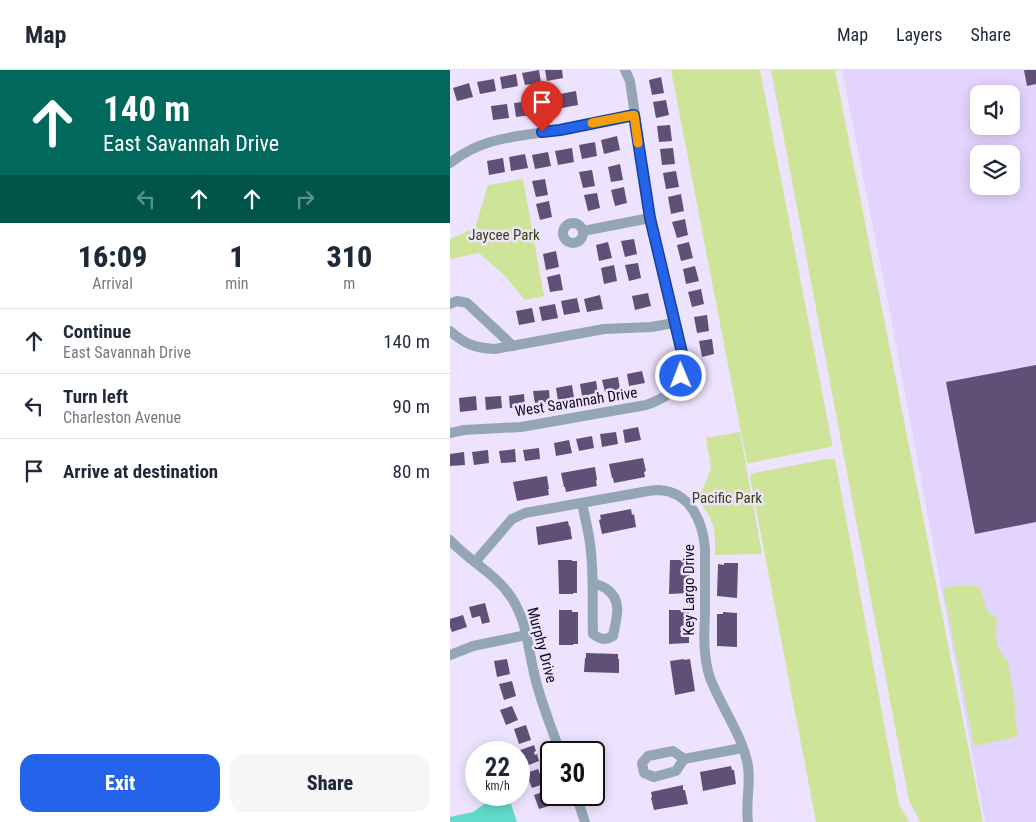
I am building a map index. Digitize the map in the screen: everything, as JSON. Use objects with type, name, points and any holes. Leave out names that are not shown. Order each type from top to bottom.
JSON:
[{"type":"street","name":"West Savannah Drive","points":[[450,433],[464,430],[521,427],[646,406],[661,400],[673,390],[681,376],[683,357],[650,218],[630,81],[625,70]]},
{"type":"street","points":[[450,163],[460,155],[481,144],[634,115]]},
{"type":"street","points":[[583,231],[650,218]]},
{"type":"street","points":[[450,304],[457,301],[467,303],[513,346]]},
{"type":"street","points":[[450,331],[462,341],[480,348],[495,349],[604,329],[651,327],[674,323]]},
{"type":"street","name":"Key Largo Drive","points":[[475,562],[512,519],[525,513],[659,490],[672,493],[685,500],[694,510],[704,535],[706,549],[704,646],[706,663],[710,678],[733,726],[747,762],[746,813],[748,822]]},
{"type":"street","points":[[582,503],[591,550],[593,634],[599,639],[608,639],[613,636],[618,613],[616,600],[608,589],[593,582]]},
{"type":"street","name":"Murphy Drive","points":[[450,540],[495,578],[511,597],[523,622],[535,680],[556,741]]},
{"type":"street","points":[[450,655],[474,646],[526,635]]},
{"type":"street","points":[[684,759],[742,748]]},
{"type":"street","points":[[580,806],[585,822]]},
{"type":"shaded area","points":[[842,70],[1036,70],[1036,822],[985,822],[890,313]]},
{"type":"shaded area","points":[[481,806],[512,806],[517,822],[450,822],[450,817],[473,812]]},
{"type":"green space","points":[[671,70],[760,70],[832,443],[830,447],[747,463]]},
{"type":"green space","points":[[771,70],[835,70],[983,822],[920,822],[909,801]]},
{"type":"green space","name":"Jaycee Park","points":[[523,179],[544,296],[525,300],[506,277],[479,253],[450,259],[450,239],[475,228],[488,185]]},
{"type":"green space","name":"Pacific Park","points":[[740,432],[762,554],[715,555],[713,525],[708,513],[698,500],[711,469],[706,438]]},
{"type":"green space","points":[[826,459],[835,459],[899,804],[909,822],[816,822],[750,477],[754,473]]},
{"type":"green space","points":[[975,585],[982,594],[988,613],[997,618],[996,640],[1001,653],[1008,662],[1018,732],[1012,738],[974,746],[943,589]]},
{"type":"building","points":[[539,70],[541,83],[525,85],[522,73]]},
{"type":"building","points":[[545,70],[562,70],[563,78],[547,81]]},
{"type":"building","points":[[1024,70],[1036,70],[1036,84],[1027,86]]},
{"type":"building","points":[[516,74],[518,86],[502,89],[500,77]]},
{"type":"building","points":[[661,77],[664,93],[652,95],[649,80]]},
{"type":"building","points":[[494,79],[496,91],[480,94],[477,82]]},
{"type":"building","points":[[469,83],[473,97],[457,101],[453,88]]},
{"type":"building","points":[[576,91],[578,105],[562,108],[560,94]]},
{"type":"building","points":[[554,97],[556,111],[540,114],[538,99]]},
{"type":"building","points":[[666,100],[669,115],[656,118],[653,102]]},
{"type":"building","points":[[530,101],[532,115],[516,117],[514,103]]},
{"type":"building","points":[[507,104],[509,118],[493,120],[491,106]]},
{"type":"building","points":[[670,125],[672,141],[659,142],[657,126]]},
{"type":"building","points":[[617,136],[620,150],[604,154],[601,140]]},
{"type":"building","points":[[595,142],[597,156],[582,159],[579,145]]},
{"type":"building","points":[[572,148],[574,162],[558,165],[555,151]]},
{"type":"building","points":[[673,148],[675,164],[662,165],[660,149]]},
{"type":"building","points":[[548,152],[551,166],[535,169],[532,155]]},
{"type":"building","points":[[525,154],[528,168],[511,171],[509,157]]},
{"type":"building","points":[[503,158],[505,172],[489,175],[487,161]]},
{"type":"building","points":[[620,164],[623,180],[611,182],[608,167]]},
{"type":"building","points":[[592,170],[595,186],[583,188],[579,172]]},
{"type":"building","points":[[676,171],[679,187],[666,189],[663,173]]},
{"type":"building","points":[[545,179],[548,195],[536,197],[532,181]]},
{"type":"building","points":[[624,187],[627,203],[615,206],[611,190]]},
{"type":"building","points":[[597,193],[600,208],[588,211],[584,195]]},
{"type":"building","points":[[681,194],[684,211],[671,214],[668,197]]},
{"type":"building","points":[[549,201],[552,217],[540,220],[536,204]]},
{"type":"building","points":[[685,219],[688,235],[677,238],[672,222]]},
{"type":"building","points":[[634,239],[637,254],[625,257],[621,241]]},
{"type":"building","points":[[608,242],[612,258],[599,261],[596,245]]},
{"type":"building","points":[[689,242],[693,258],[681,261],[677,245]]},
{"type":"building","points":[[556,251],[559,267],[546,270],[543,254]]},
{"type":"building","points":[[638,263],[641,278],[629,281],[625,265]]},
{"type":"building","points":[[614,265],[617,281],[604,284],[601,268]]},
{"type":"building","points":[[695,266],[699,281],[686,284],[683,269]]},
{"type":"building","points":[[560,274],[563,290],[550,292],[547,277]]},
{"type":"building","points":[[701,289],[704,304],[692,307],[688,292]]},
{"type":"building","points":[[648,293],[651,306],[635,310],[632,296]]},
{"type":"building","points":[[600,295],[603,309],[587,312],[584,299]]},
{"type":"building","points":[[577,298],[580,312],[564,315],[561,301]]},
{"type":"building","points":[[555,304],[558,318],[542,321],[539,307]]},
{"type":"building","points":[[532,308],[535,322],[519,325],[516,311]]},
{"type":"building","points":[[707,315],[709,331],[697,333],[694,317]]},
{"type":"building","points":[[712,339],[714,354],[702,357],[699,341]]},
{"type":"building","points":[[1036,365],[1036,522],[975,534],[946,382]]},
{"type":"building","points":[[642,371],[645,383],[629,386],[627,374]]},
{"type":"building","points":[[618,377],[620,389],[605,392],[602,380]]},
{"type":"building","points":[[596,381],[598,393],[582,396],[580,384]]},
{"type":"building","points":[[572,385],[574,398],[558,401],[556,388]]},
{"type":"building","points":[[549,390],[550,403],[535,404],[533,391]]},
{"type":"building","points":[[524,394],[525,407],[510,408],[509,396]]},
{"type":"building","points":[[476,396],[477,410],[460,412],[459,398]]},
{"type":"building","points":[[501,396],[502,408],[486,410],[485,397]]},
{"type":"building","points":[[638,427],[641,440],[625,443],[623,430]]},
{"type":"building","points":[[616,432],[618,444],[602,447],[600,434]]},
{"type":"building","points":[[592,436],[594,448],[579,451],[576,439]]},
{"type":"building","points":[[569,440],[572,453],[556,456],[554,443]]},
{"type":"building","points":[[539,448],[540,459],[525,461],[523,450]]},
{"type":"building","points":[[515,449],[516,462],[501,463],[499,451]]},
{"type":"building","points":[[488,450],[489,463],[474,465],[472,452]]},
{"type":"building","points":[[464,452],[465,465],[450,466],[450,454]]},
{"type":"building","points":[[643,458],[646,471],[644,472],[645,477],[614,483],[609,464]]},
{"type":"building","points":[[595,467],[597,486],[566,492],[561,473]]},
{"type":"building","points":[[547,476],[549,495],[517,501],[513,482]]},
{"type":"building","points":[[631,509],[632,515],[634,514],[636,527],[602,534],[599,520],[601,519],[600,515]]},
{"type":"building","points":[[568,521],[572,539],[538,545],[536,527]]},
{"type":"building","points":[[558,560],[577,561],[577,593],[559,594]]},
{"type":"building","points":[[670,560],[690,561],[689,593],[669,594]]},
{"type":"building","points":[[724,563],[738,563],[737,598],[717,596],[718,564],[724,565]]},
{"type":"building","points":[[485,603],[490,622],[482,624],[480,616],[472,618],[469,607]]},
{"type":"building","points":[[559,610],[578,612],[578,644],[559,645]]},
{"type":"building","points":[[669,610],[689,611],[689,643],[669,644]]},
{"type":"building","points":[[723,612],[737,613],[737,647],[717,646],[717,614],[723,614]]},
{"type":"building","points":[[463,615],[467,627],[452,632],[450,619]]},
{"type":"building","points":[[586,653],[618,654],[619,673],[584,672]]},
{"type":"building","points":[[507,659],[510,674],[497,677],[494,661]]},
{"type":"building","points":[[690,659],[695,691],[675,695],[670,661]]},
{"type":"building","points":[[512,681],[516,696],[504,700],[499,684]]},
{"type":"building","points":[[512,706],[518,720],[506,725],[500,710]]},
{"type":"building","points":[[526,725],[531,740],[518,741],[514,729]]},
{"type":"building","points":[[534,745],[536,751],[534,752],[535,755],[537,754],[539,761],[530,764],[530,746]]},
{"type":"building","points":[[731,766],[732,770],[734,770],[736,784],[703,791],[700,772]]},
{"type":"building","points":[[538,769],[540,785],[532,788],[530,772]]},
{"type":"building","points":[[683,785],[688,804],[654,810],[651,792]]},
{"type":"building","points":[[540,793],[540,806],[549,806],[539,809],[534,795]]},
{"type":"slow traffic","points":[[592,123],[634,115],[638,143]]},
{"type":"route","points":[[542,132],[634,115],[650,218],[683,357],[681,376]]}]
